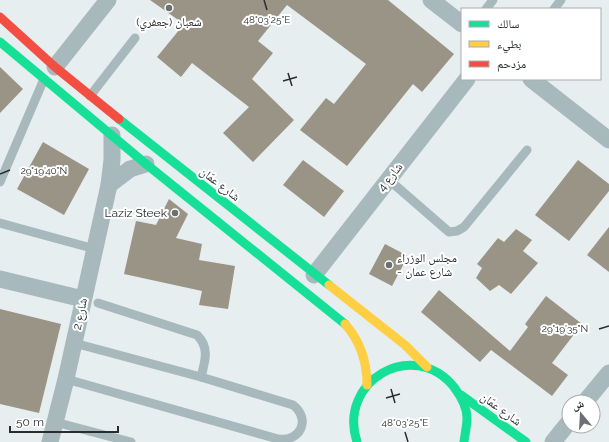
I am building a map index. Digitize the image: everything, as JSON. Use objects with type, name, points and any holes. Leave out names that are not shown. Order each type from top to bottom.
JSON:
[{"type":"main road","name":"شارع عمّان","points":[[0,17],[49,73],[112,135],[346,325],[359,342],[364,353],[367,369],[366,385]]},
{"type":"main road","name":"شارع عمّان","points":[[0,42],[49,73],[90,96],[314,275],[405,345],[427,367]]},
{"type":"main road","points":[[357,442],[351,430],[353,416],[360,395],[366,385],[382,373],[400,366],[414,365],[427,367],[440,373],[452,383],[461,395],[466,406],[468,419],[467,432],[464,442]]},
{"type":"main road","name":"شارع عمّان","points":[[461,395],[526,442]]},
{"type":"street","points":[[49,73],[108,0]]},
{"type":"street","points":[[431,0],[461,23]]},
{"type":"street","name":"شارع 4","points":[[314,275],[466,80]]},
{"type":"street","points":[[533,80],[609,140]]},
{"type":"street","name":"شارع 2","points":[[50,442],[74,343],[91,301],[95,249],[109,185],[112,160],[112,135]]},
{"type":"street","points":[[109,185],[130,169],[146,164]]},
{"type":"street","points":[[0,280],[91,301]]},
{"type":"street","points":[[592,394],[609,373]]},
{"type":"street","points":[[553,442],[561,432]]},
{"type":"lane","points":[[487,8],[493,0]]},
{"type":"lane","points":[[555,8],[561,0]]},
{"type":"lane","points":[[90,96],[135,38]]},
{"type":"lane","points":[[0,182],[49,73]]},
{"type":"lane","points":[[388,179],[449,232],[457,231],[464,227],[527,150]]},
{"type":"lane","points":[[0,223],[95,249]]},
{"type":"lane","points":[[91,301],[197,335],[204,343],[206,354],[201,377]]},
{"type":"lane","points":[[66,379],[278,439],[285,440],[298,434],[303,422],[302,415],[293,404],[201,377],[74,343]]},
{"type":"lane","points":[[55,422],[131,442]]},
{"type":"building","points":[[150,0],[388,0],[454,54],[422,92],[413,84],[347,166],[300,130],[326,98],[334,104],[366,64],[287,5],[258,41],[273,53],[252,79],[294,120],[253,162],[223,133],[249,107],[192,63],[181,77],[157,57],[184,24]]},
{"type":"building","points":[[0,67],[23,89],[0,113]]},
{"type":"building","points":[[43,142],[89,169],[64,215],[17,189]]},
{"type":"building","points":[[303,160],[344,191],[324,217],[283,185]]},
{"type":"building","points":[[578,160],[609,184],[609,191],[569,241],[535,215]]},
{"type":"building","points":[[169,199],[188,214],[176,238],[202,244],[199,260],[235,266],[228,309],[199,305],[202,291],[124,274],[136,221],[156,225]]},
{"type":"building","points":[[609,227],[609,272],[587,255]]},
{"type":"building","points":[[516,229],[532,240],[523,251],[538,263],[511,294],[499,285],[490,291],[476,278],[482,268],[477,264],[498,238],[504,242]]},
{"type":"building","name":"مجلس الوزراء - شارع عمان","points":[[385,244],[408,256],[392,286],[369,274]]},
{"type":"building","points":[[439,290],[510,351],[528,327],[525,324],[546,296],[582,324],[552,363],[568,375],[552,396],[491,350],[480,362],[421,312]]},
{"type":"building","points":[[0,309],[61,324],[39,413],[0,404]]},
{"type":"traffic: fast","points":[[0,42],[146,164],[345,324]]},
{"type":"traffic: fast","points":[[119,119],[329,285]]},
{"type":"traffic: fast","points":[[357,442],[354,420],[358,401],[368,385],[383,373],[400,366],[419,366],[437,373],[454,387],[459,394],[467,414],[464,442]]},
{"type":"traffic: fast","points":[[461,395],[526,442]]},
{"type":"traffic: slow","points":[[329,285],[405,345],[427,367]]},
{"type":"traffic: slow","points":[[345,324],[351,331],[362,353],[366,368],[367,385]]},
{"type":"traffic: jam","points":[[0,17],[55,67],[119,119]]},
{"type":"place","name":"شعبان (جعفري)","points":[[169,8]]},
{"type":"place","name":"Laziz Steek","points":[[175,213]]},
{"type":"place","name":"مجلس الوزراء - شارع عمان","points":[[389,265]]}]
